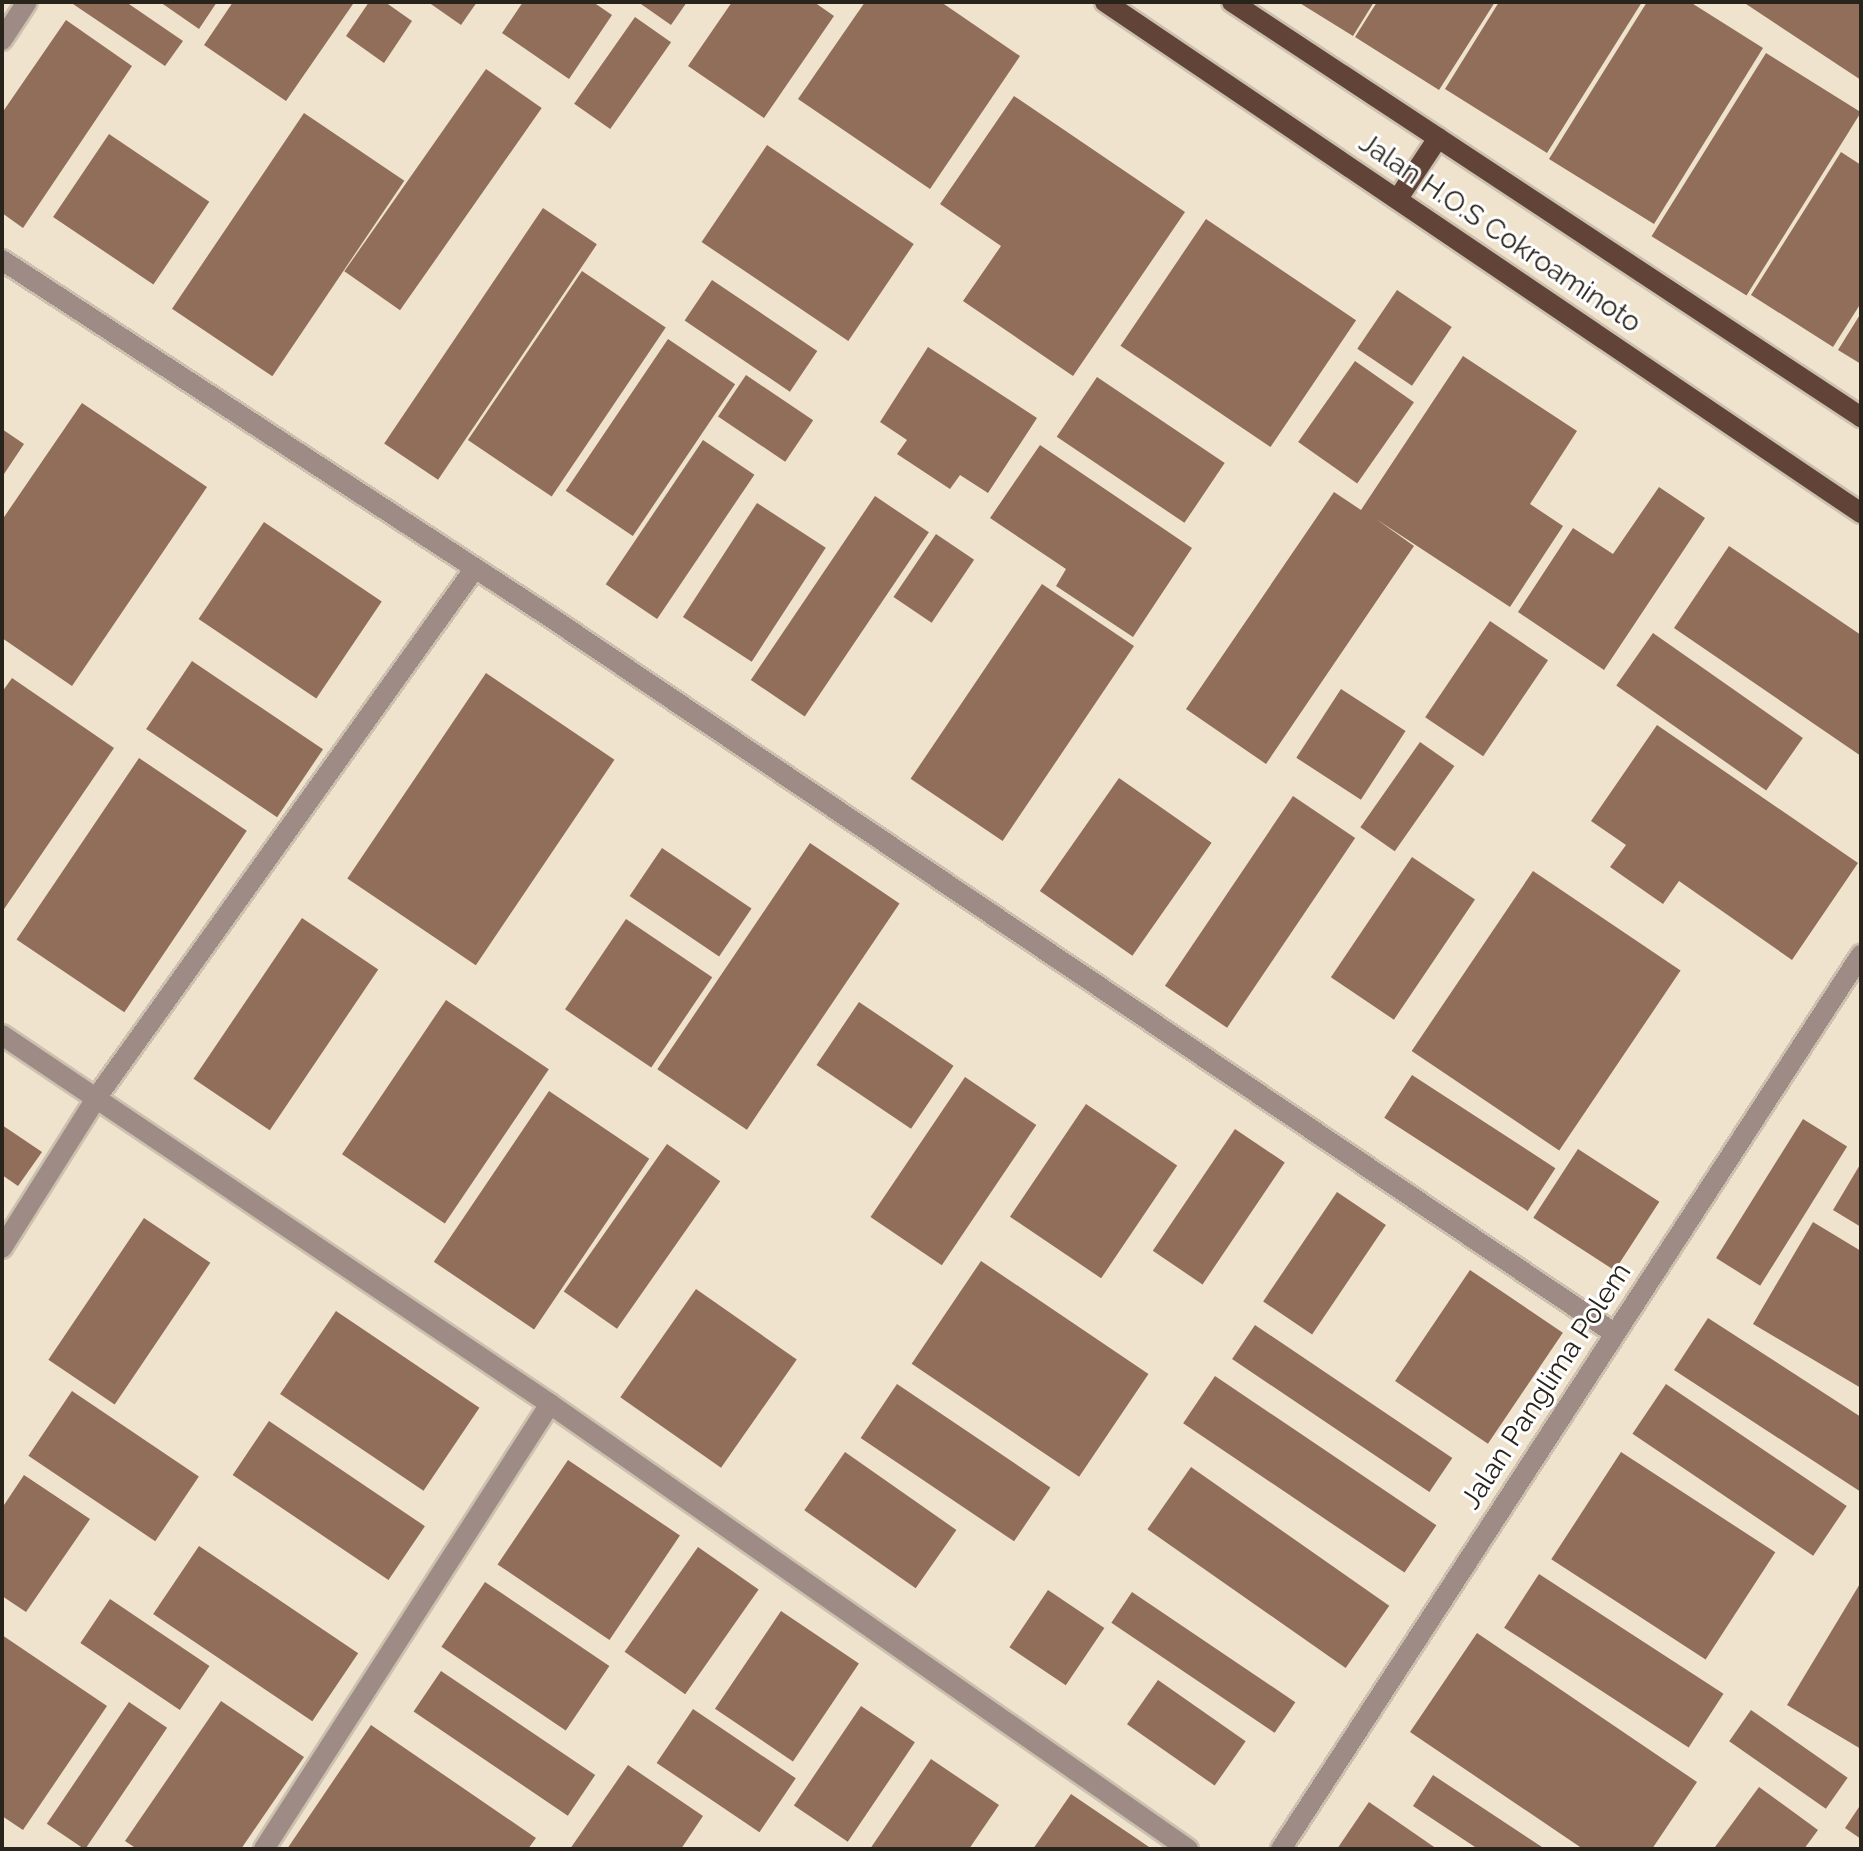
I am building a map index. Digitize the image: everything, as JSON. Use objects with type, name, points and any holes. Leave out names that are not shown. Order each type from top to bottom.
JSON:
[{"type":"main road","name":"Jalan H.O.S Cokroaminoto","points":[[1105,2],[1399,197],[1861,513]]},
{"type":"main road","name":"Jalan H.O.S Cokroaminoto","points":[[1232,2],[1861,417]]},
{"type":"main road","points":[[1399,197],[1438,138]]},
{"type":"street","points":[[2,40],[27,2]]},
{"type":"street","points":[[2,262],[475,568],[1614,1333]]},
{"type":"street","points":[[2,1248],[97,1097],[475,568]]},
{"type":"street","name":"Jalan Panglima Polem","points":[[1281,1849],[1861,955]]},
{"type":"street","points":[[2,1035],[550,1404],[1188,1849]]},
{"type":"street","points":[[264,1849],[550,1404]]},
{"type":"building","points":[[70,2],[126,2],[183,41],[165,66]]},
{"type":"building","points":[[160,2],[217,2],[199,29]]},
{"type":"building","points":[[233,2],[353,4],[286,101],[204,45]]},
{"type":"building","points":[[369,2],[385,2],[412,21],[384,63],[346,36]]},
{"type":"building","points":[[428,2],[477,2],[461,25]]},
{"type":"building","points":[[523,2],[593,2],[612,15],[569,79],[502,33]]},
{"type":"building","points":[[638,2],[687,2],[671,25]]},
{"type":"building","points":[[732,2],[814,2],[834,16],[764,118],[688,66]]},
{"type":"building","points":[[865,2],[941,2],[1020,56],[930,189],[798,99]]},
{"type":"building","points":[[1298,2],[1374,2],[1353,36]]},
{"type":"building","points":[[1377,2],[1495,2],[1439,90],[1355,37]]},
{"type":"building","points":[[1499,2],[1642,2],[1547,153],[1445,89]]},
{"type":"building","points":[[1647,2],[1690,2],[1763,48],[1654,224],[1549,159]]},
{"type":"building","points":[[1743,2],[1861,2],[1861,80]]},
{"type":"building","points":[[635,17],[671,42],[610,129],[574,104]]},
{"type":"building","points":[[66,20],[132,66],[23,228],[2,213],[2,113]]},
{"type":"building","points":[[1766,53],[1861,112],[1747,296],[1652,236]]},
{"type":"building","points":[[486,69],[542,108],[400,310],[344,271]]},
{"type":"building","points":[[1014,96],[1185,212],[1073,376],[963,301],[1001,246],[940,204]]},
{"type":"building","points":[[304,113],[404,181],[272,376],[172,309]]},
{"type":"building","points":[[109,134],[209,202],[153,285],[53,217]]},
{"type":"building","points":[[767,145],[914,244],[848,341],[702,242]]},
{"type":"building","points":[[1841,152],[1861,165],[1861,303],[1833,347],[1751,295]]},
{"type":"building","points":[[543,208],[597,244],[438,480],[384,443]]},
{"type":"building","points":[[1206,219],[1356,320],[1270,447],[1120,346]]},
{"type":"building","points":[[582,271],[666,327],[552,497],[468,440]]},
{"type":"building","points":[[712,280],[817,351],[790,392],[685,321]]},
{"type":"building","points":[[1397,290],[1452,327],[1412,386],[1357,349]]},
{"type":"building","points":[[1861,313],[1861,364],[1838,350]]},
{"type":"building","points":[[668,339],[735,384],[633,536],[566,491]]},
{"type":"building","points":[[928,347],[1037,418],[988,493],[960,475],[950,489],[897,454],[907,440],[880,422]]},
{"type":"building","points":[[1463,356],[1577,431],[1530,504],[1563,526],[1510,607],[1376,519],[1414,546],[1266,764],[1186,709],[1334,492],[1361,510]]},
{"type":"building","points":[[1355,361],[1414,402],[1357,483],[1298,442]]},
{"type":"building","points":[[746,375],[813,420],[785,462],[718,416]]},
{"type":"building","points":[[1097,377],[1225,463],[1184,523],[1057,437]]},
{"type":"building","points":[[82,403],[207,487],[72,686],[2,638],[2,520]]},
{"type":"building","points":[[2,429],[24,444],[2,477]]},
{"type":"building","points":[[703,440],[754,475],[657,619],[606,584]]},
{"type":"building","points":[[1040,445],[1192,548],[1133,637],[1056,586],[1066,569],[990,518]]},
{"type":"building","points":[[1659,487],[1705,518],[1604,670],[1518,612],[1573,528],[1613,554]]},
{"type":"building","points":[[875,496],[929,532],[805,716],[751,680]]},
{"type":"building","points":[[757,503],[826,548],[752,662],[683,617]]},
{"type":"building","points":[[264,522],[382,601],[316,698],[199,619]]},
{"type":"building","points":[[936,534],[974,560],[932,623],[894,597]]},
{"type":"building","points":[[1729,546],[1861,635],[1861,756],[1674,628]]},
{"type":"building","points":[[1042,584],[1134,646],[1003,841],[911,779]]},
{"type":"building","points":[[1490,621],[1548,660],[1483,756],[1425,717]]},
{"type":"building","points":[[1653,633],[1803,738],[1766,790],[1616,685]]},
{"type":"building","points":[[192,661],[323,749],[277,817],[146,729]]},
{"type":"building","points":[[486,673],[615,760],[476,965],[347,879]]},
{"type":"building","points":[[12,678],[114,748],[2,912],[2,692]]},
{"type":"building","points":[[1341,689],[1406,731],[1361,800],[1296,758]]},
{"type":"building","points":[[1657,725],[1858,863],[1792,960],[1679,881],[1663,904],[1610,867],[1626,845],[1591,821]]},
{"type":"building","points":[[1420,742],[1454,766],[1395,851],[1360,827]]},
{"type":"building","points":[[139,758],[247,831],[124,1012],[17,940]]},
{"type":"building","points":[[1119,778],[1212,843],[1132,956],[1040,891]]},
{"type":"building","points":[[1293,796],[1355,838],[1227,1028],[1165,986]]},
{"type":"building","points":[[810,843],[900,903],[747,1130],[657,1069]]},
{"type":"building","points":[[662,848],[752,908],[719,956],[630,896]]},
{"type":"building","points":[[1412,857],[1475,899],[1394,1020],[1331,977]]},
{"type":"building","points":[[1533,871],[1681,971],[1559,1150],[1412,1051]]},
{"type":"building","points":[[302,918],[378,969],[270,1130],[194,1079]]},
{"type":"building","points":[[626,919],[712,977],[651,1068],[565,1009]]},
{"type":"building","points":[[446,1000],[549,1069],[445,1224],[342,1154]]},
{"type":"building","points":[[859,1002],[954,1066],[911,1129],[817,1065]]},
{"type":"building","points":[[1412,1075],[1555,1168],[1528,1211],[1384,1118]]},
{"type":"building","points":[[965,1077],[1036,1125],[942,1265],[870,1217]]},
{"type":"building","points":[[549,1091],[649,1159],[534,1329],[434,1262]]},
{"type":"building","points":[[1086,1104],[1177,1166],[1101,1278],[1010,1217]]},
{"type":"building","points":[[1803,1119],[1847,1147],[1760,1286],[1716,1258]]},
{"type":"building","points":[[2,1125],[42,1152],[18,1186],[2,1175]]},
{"type":"building","points":[[1235,1129],[1285,1163],[1203,1284],[1153,1251]]},
{"type":"building","points":[[667,1144],[720,1181],[617,1329],[564,1291]]},
{"type":"building","points":[[1578,1149],[1659,1202],[1615,1271],[1533,1218]]},
{"type":"building","points":[[1861,1163],[1861,1227],[1833,1210]]},
{"type":"building","points":[[1337,1192],[1386,1225],[1312,1334],[1263,1301]]},
{"type":"building","points":[[144,1218],[210,1263],[115,1405],[48,1360]]},
{"type":"building","points":[[1813,1222],[1861,1251],[1861,1388],[1753,1324]]},
{"type":"building","points":[[981,1261],[1148,1374],[1079,1477],[912,1364]]},
{"type":"building","points":[[1470,1270],[1563,1333],[1488,1444],[1395,1381]]},
{"type":"building","points":[[696,1289],[797,1360],[721,1468],[620,1397]]},
{"type":"building","points":[[336,1311],[479,1408],[424,1491],[280,1394]]},
{"type":"building","points":[[1708,1318],[1861,1417],[1861,1492],[1674,1370]]},
{"type":"building","points":[[1255,1325],[1452,1458],[1429,1492],[1232,1359]]},
{"type":"building","points":[[1215,1376],[1436,1525],[1404,1573],[1183,1423]]},
{"type":"building","points":[[897,1384],[1050,1487],[1014,1541],[861,1438]]},
{"type":"building","points":[[1666,1384],[1847,1506],[1813,1556],[1632,1434]]},
{"type":"building","points":[[72,1391],[199,1477],[155,1541],[28,1456]]},
{"type":"building","points":[[269,1421],[425,1526],[389,1580],[233,1475]]},
{"type":"building","points":[[845,1452],[956,1530],[916,1588],[804,1510]]},
{"type":"building","points":[[1621,1452],[1775,1552],[1706,1660],[1551,1559]]},
{"type":"building","points":[[568,1460],[680,1535],[609,1640],[498,1564]]},
{"type":"building","points":[[1191,1467],[1389,1606],[1346,1668],[1147,1529]]},
{"type":"building","points":[[24,1475],[90,1519],[26,1612],[2,1596],[2,1508]]},
{"type":"building","points":[[199,1546],[358,1653],[312,1721],[153,1614]]},
{"type":"building","points":[[698,1547],[759,1589],[685,1694],[625,1652]]},
{"type":"building","points":[[1539,1574],[1724,1694],[1689,1747],[1504,1628]]},
{"type":"building","points":[[485,1582],[609,1666],[566,1731],[441,1647]]},
{"type":"building","points":[[1861,1582],[1861,1749],[1787,1705]]},
{"type":"building","points":[[1048,1590],[1104,1628],[1066,1685],[1009,1647]]},
{"type":"building","points":[[1132,1592],[1295,1702],[1275,1733],[1111,1623]]},
{"type":"building","points":[[110,1599],[209,1666],[180,1710],[80,1643]]},
{"type":"building","points":[[781,1611],[859,1664],[793,1761],[715,1709]]},
{"type":"building","points":[[1477,1633],[1697,1782],[1652,1849],[1583,1849],[1410,1732]]},
{"type":"building","points":[[2,1635],[107,1706],[23,1830],[2,1816]]},
{"type":"building","points":[[441,1671],[595,1775],[568,1816],[414,1712]]},
{"type":"building","points":[[1158,1680],[1246,1741],[1215,1786],[1127,1724]]},
{"type":"building","points":[[221,1701],[304,1757],[241,1849],[137,1849],[125,1841]]},
{"type":"building","points":[[129,1702],[167,1728],[85,1849],[47,1824]]},
{"type":"building","points":[[861,1706],[915,1742],[848,1842],[794,1805]]},
{"type":"building","points":[[693,1709],[796,1778],[759,1832],[657,1763]]},
{"type":"building","points":[[1751,1710],[1848,1778],[1826,1809],[1729,1741]]},
{"type":"building","points":[[371,1725],[536,1838],[528,1849],[287,1849]]},
{"type":"building","points":[[931,1759],[999,1805],[969,1849],[870,1849]]},
{"type":"building","points":[[628,1765],[703,1816],[681,1849],[570,1849]]},
{"type":"building","points":[[1433,1775],[1545,1849],[1478,1849],[1413,1806]]},
{"type":"building","points":[[1759,1787],[1818,1830],[1804,1849],[1715,1847]]},
{"type":"building","points":[[1071,1794],[1152,1849],[1033,1849]]},
{"type":"building","points":[[1369,1802],[1437,1849],[1337,1849]]},
{"type":"building","points":[[1861,1804],[1861,1839],[1845,1828]]}]
